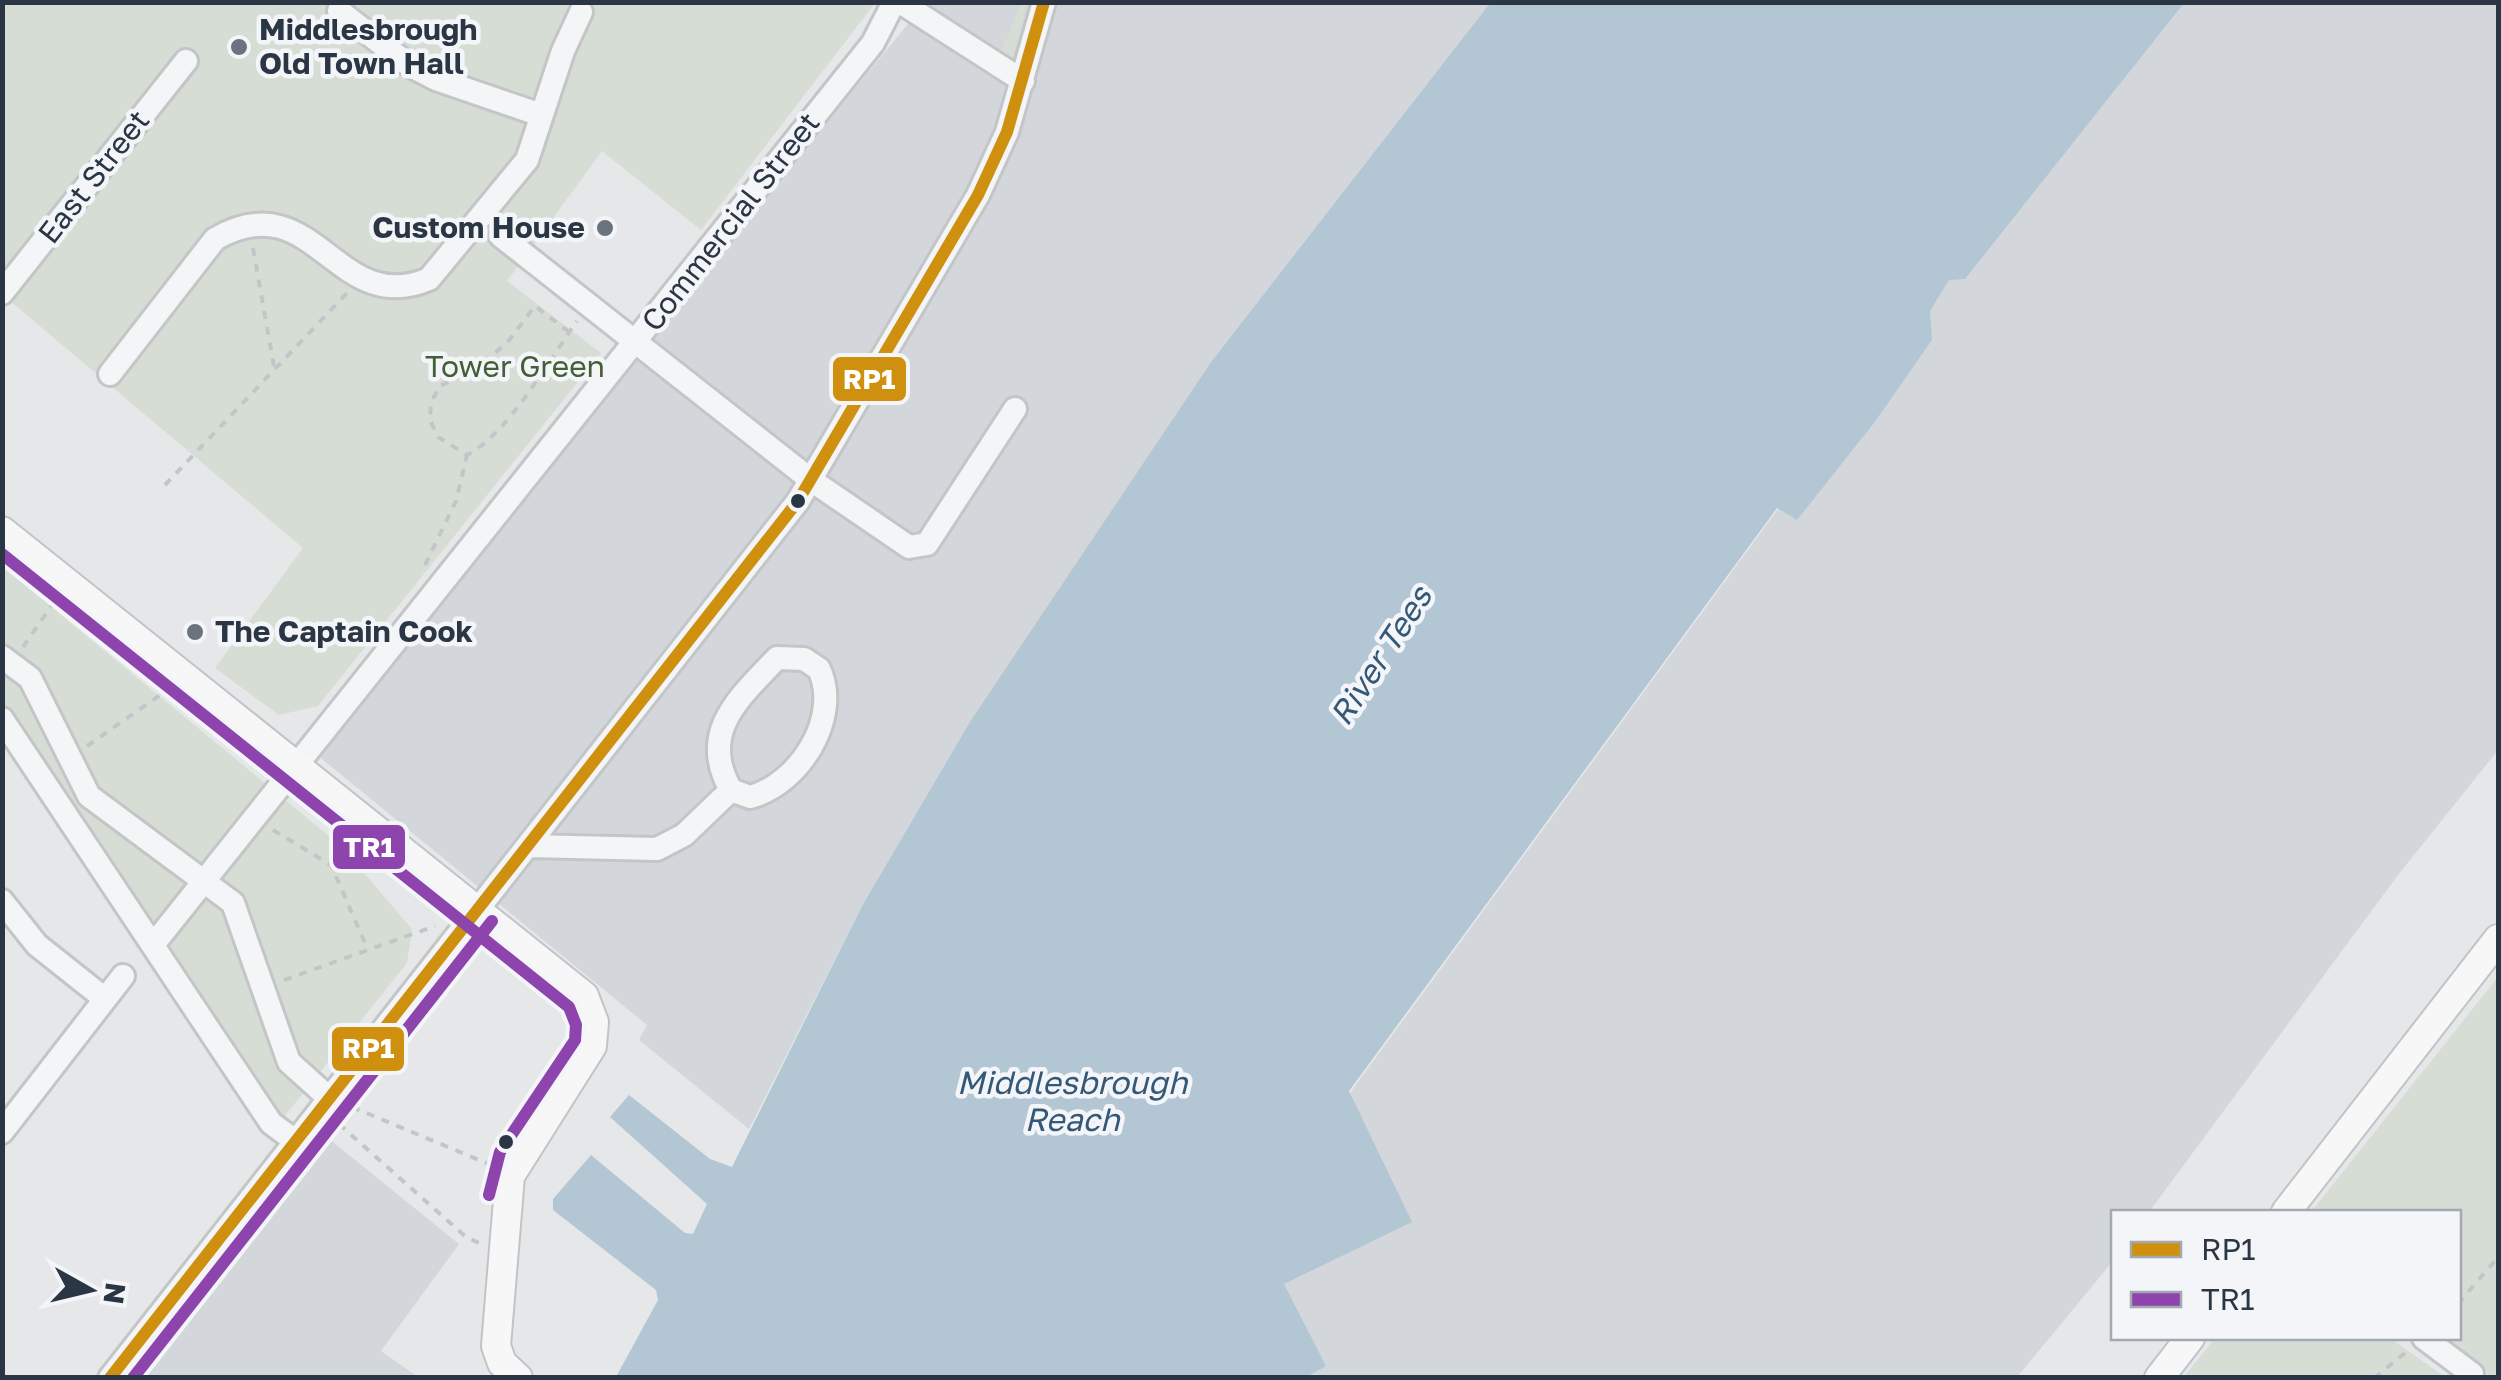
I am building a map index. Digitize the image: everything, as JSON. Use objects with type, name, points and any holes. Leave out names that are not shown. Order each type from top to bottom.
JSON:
[{"type":"main road","points":[[2,530],[584,996],[594,1022],[592,1046],[510,1176],[496,1346],[502,1363],[518,1378]]},
{"type":"main road","points":[[2288,1210],[2498,939]]},
{"type":"main road","points":[[2159,1378],[2188,1340]]},
{"type":"street","points":[[897,2],[1023,81]]},
{"type":"street","name":"Commercial Street","points":[[152,945],[873,43],[897,2]]},
{"type":"street","points":[[110,1378],[811,480],[978,195],[1007,132],[1044,2]]},
{"type":"street","points":[[339,11],[409,65],[436,79],[541,115]]},
{"type":"street","points":[[110,374],[216,239],[249,223],[292,231],[360,279],[406,288],[429,279],[528,160],[541,115],[582,12]]},
{"type":"street","name":"East Street","points":[[2,292],[186,61]]},
{"type":"street","points":[[501,236],[811,480],[910,547],[927,544],[1015,409]]},
{"type":"street","points":[[777,658],[804,659],[819,669],[827,704],[808,750],[782,784],[750,796],[731,790],[717,765],[717,743],[725,720],[777,658]]},
{"type":"street","points":[[7,660],[30,678],[89,796],[206,879],[233,904],[289,1062],[329,1098]]},
{"type":"street","points":[[2,720],[270,1123],[295,1141]]},
{"type":"street","points":[[529,846],[657,849],[684,835],[731,790]]},
{"type":"street","points":[[2,901],[37,945],[105,999]]},
{"type":"street","points":[[2,1132],[123,976]]},
{"type":"street","points":[[2427,1340],[2472,1374],[2470,1378]]},
{"type":"path","points":[[249,223],[274,369]]},
{"type":"path","points":[[166,484],[360,279]]},
{"type":"path","points":[[570,332],[535,306],[476,369],[440,386],[431,402],[430,420],[449,448],[467,454],[484,446],[500,428],[570,332],[589,305]]},
{"type":"path","points":[[425,565],[456,500],[467,454]]},
{"type":"path","points":[[7,660],[68,582]]},
{"type":"path","points":[[70,758],[186,677]]},
{"type":"path","points":[[254,819],[331,865],[368,950]]},
{"type":"path","points":[[261,988],[441,923]]},
{"type":"path","points":[[329,1098],[476,1157],[510,1176]]},
{"type":"path","points":[[329,1098],[340,1127],[466,1237],[502,1254]]},
{"type":"path","points":[[2461,1300],[2498,1257]]},
{"type":"path","points":[[2374,1378],[2422,1340]]},
{"type":"shaded area","points":[[913,3],[1490,3],[1211,362],[971,720],[862,906],[749,1129],[639,1040],[647,1025],[311,750],[912,19]]},
{"type":"shaded area","points":[[2149,3],[2498,3],[2498,750],[2398,875],[2150,1210],[2111,1210],[2111,1263],[2017,1377],[1228,1378],[1352,1090]]},
{"type":"shaded area","points":[[323,1134],[459,1244],[381,1351],[418,1377],[133,1377]]},
{"type":"green space","name":"Tower Green","points":[[2,3],[875,3],[701,230],[602,151],[507,281],[601,353],[318,706],[279,715],[215,668],[303,548],[3,295]]},
{"type":"green space","points":[[1021,3],[1027,3],[1013,57],[1007,60],[999,57]]},
{"type":"green space","points":[[3,567],[341,846],[412,929],[407,963],[272,1132],[3,742]]},
{"type":"green space","points":[[2498,977],[2498,1377],[2492,1377],[2442,1340],[2461,1340],[2461,1210],[2313,1210]]},
{"type":"green space","points":[[2213,1340],[2393,1340],[2445,1377],[2184,1377]]},
{"type":"water","name":"Middlesbrough Reach","points":[[1490,3],[2184,3],[1965,279],[1949,280],[1930,311],[1932,340],[1874,423],[1797,520],[1777,508],[1349,1091],[1412,1222],[1284,1284],[1326,1366],[1304,1378],[616,1377],[658,1300],[656,1290],[553,1210],[553,1199],[591,1155],[685,1233],[693,1234],[707,1204],[610,1117],[629,1095],[710,1159],[732,1167],[862,906],[971,720],[1211,362]]},
{"type":"transit line","name":"RP1","points":[[110,1378],[798,501],[978,195],[1007,132],[1044,2]]},
{"type":"transit line","name":"TR1","points":[[2,554],[569,1007],[576,1025],[575,1040],[500,1152],[489,1195]]},
{"type":"transit line","name":"TR1","points":[[133,1378],[492,921]]},
{"type":"place","name":"Middlesbrough Old Town Hall","points":[[239,47]]},
{"type":"place","name":"Custom House","points":[[605,228]]},
{"type":"place","name":"The Captain Cook","points":[[195,632]]},
{"type":"water label","name":"River Tees","points":[[1381,656]]}]
